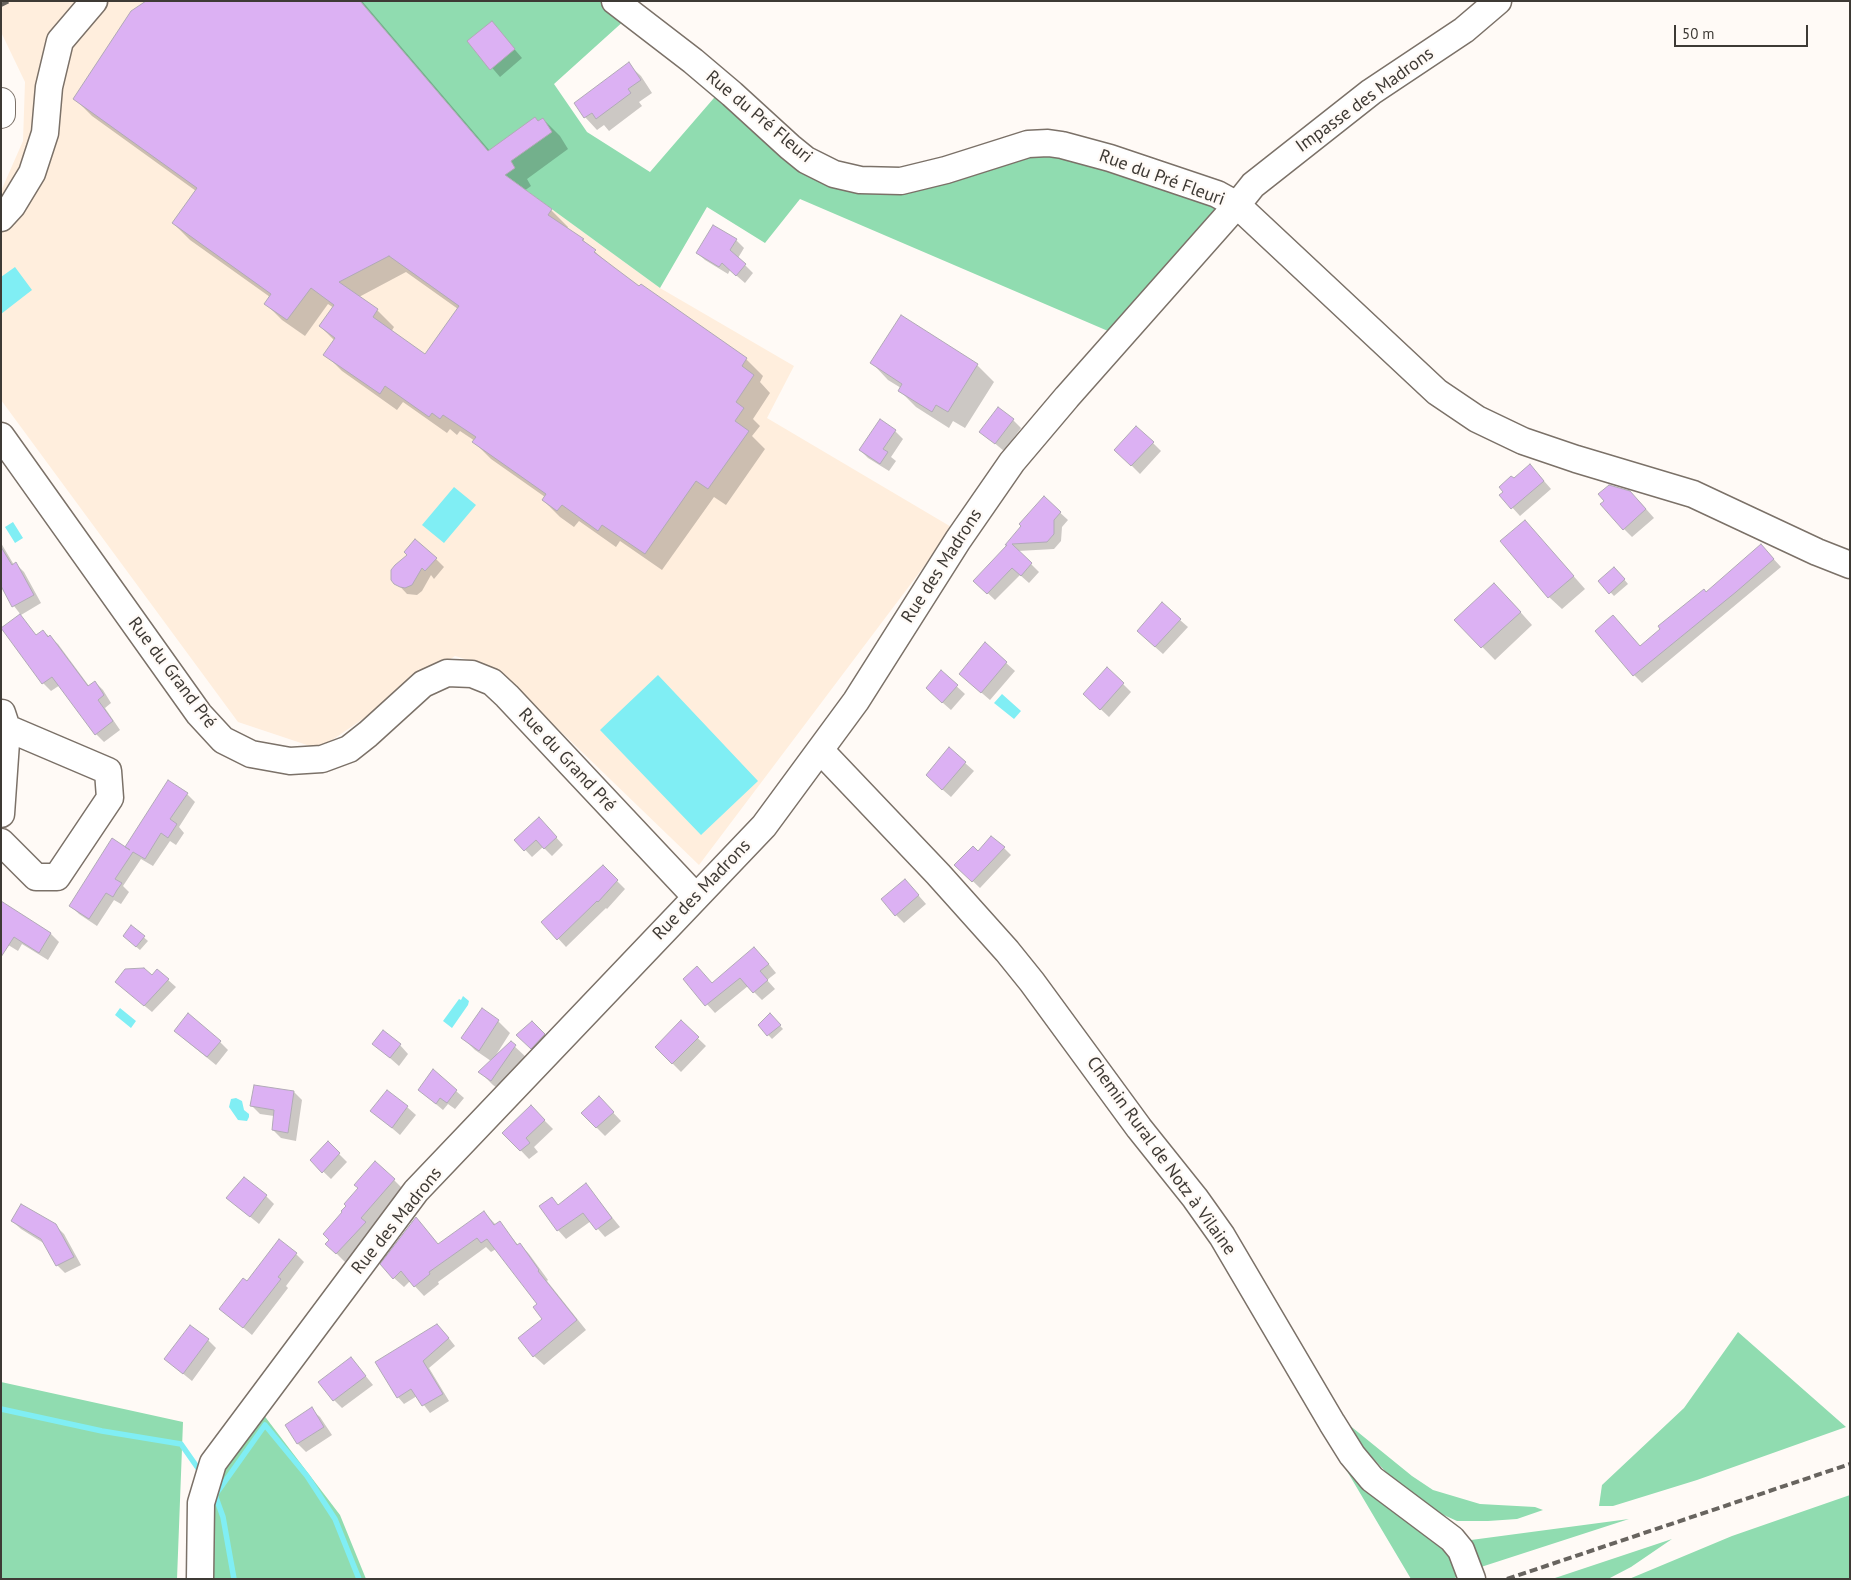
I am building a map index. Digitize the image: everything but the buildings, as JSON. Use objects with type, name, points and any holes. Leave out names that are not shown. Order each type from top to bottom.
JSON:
[{"type":"main road","points":[[1,102],[1,114]]},
{"type":"street","points":[[1,218],[12,206],[32,173],[45,133],[49,87],[60,41],[94,1]]},
{"type":"street","name":"Rue du Pré Fleuri","points":[[615,1],[693,60],[806,160],[834,174],[860,180],[901,181],[946,170],[1028,144],[1048,144],[1062,145],[1110,158],[1217,194],[1237,205],[1437,392],[1476,419],[1506,434],[1541,447],[1693,494],[1850,565]]},
{"type":"street","name":"Impasse des Madrons","points":[[1237,205],[1253,185],[1288,156],[1371,92],[1464,30],[1498,1]]},
{"type":"street","name":"Rue des Madrons","points":[[200,1579],[201,1503],[213,1463],[416,1191],[764,826],[856,701],[958,540],[1012,462],[1073,389],[1237,205]]},
{"type":"street","name":"Rue du Grand Pré","points":[[1,436],[199,714],[223,740],[251,754],[290,761],[322,759],[349,748],[368,734],[424,684],[448,673],[472,674],[492,682],[507,696],[696,897]]},
{"type":"street","points":[[1,814],[4,720],[108,771],[110,798],[58,877],[36,877],[1,842]]},
{"type":"street","name":"Chemin Rural de Notz à Vilaine","points":[[820,750],[938,874],[1032,982],[1067,1027],[1139,1128],[1195,1198],[1222,1236],[1352,1455],[1372,1478],[1391,1494],[1452,1539],[1460,1550],[1470,1573]]},
{"type":"shaded area","points":[[1,1],[360,1],[483,145],[505,175],[660,288],[794,366],[767,418],[953,528],[699,865],[495,668],[455,656],[319,749],[238,722],[1,400],[1,191],[23,141],[25,82],[1,32]]},
{"type":"green space","points":[[360,1],[604,1],[626,19],[554,84],[587,132],[650,172],[720,91],[829,178],[1052,150],[1211,200],[1217,210],[1108,331],[800,199],[765,243],[707,207],[660,288],[505,175],[483,145]]},
{"type":"green space","points":[[1738,1332],[1846,1427],[1697,1480],[1613,1506],[1599,1506],[1602,1485],[1684,1408]]},
{"type":"green space","points":[[1,1382],[183,1422],[177,1579],[1,1579]]},
{"type":"green space","points":[[263,1414],[340,1515],[366,1579],[210,1579],[205,1562],[216,1474]]},
{"type":"green space","points":[[1343,1420],[1412,1476],[1433,1490],[1480,1504],[1535,1507],[1543,1510],[1517,1519],[1457,1521],[1417,1503],[1358,1442]]},
{"type":"green space","points":[[1341,1461],[1441,1538],[1462,1575],[1452,1579],[1411,1579]]},
{"type":"green space","points":[[1850,1495],[1850,1579],[1629,1579],[1732,1536]]},
{"type":"green space","points":[[1629,1519],[1481,1567],[1471,1540]]},
{"type":"green space","points":[[1672,1539],[1631,1567],[1608,1579],[1552,1579]]},
{"type":"water","points":[[15,267],[32,290],[1,314],[1,277]]},
{"type":"water","points":[[454,487],[476,505],[444,543],[422,525]]},
{"type":"water","points":[[13,522],[23,538],[15,543],[5,527]]},
{"type":"water","points":[[658,675],[758,781],[701,835],[600,730]]},
{"type":"water","points":[[1002,694],[1021,711],[1014,719],[994,703]]},
{"type":"water","points":[[463,996],[469,1001],[468,1005],[452,1028],[443,1021]]},
{"type":"water","points":[[120,1008],[136,1021],[131,1028],[115,1015]]},
{"type":"water","points":[[236,1098],[242,1101],[244,1110],[249,1114],[247,1121],[238,1120],[229,1107],[231,1099]]},
{"type":"waterway","points":[[1,1409],[102,1431],[181,1444],[202,1474]]},
{"type":"waterway","points":[[216,1494],[265,1425],[307,1476],[335,1519],[359,1579]]},
{"type":"waterway","points":[[214,1492],[223,1517],[234,1579]]},
{"type":"railway","points":[[1,5],[9,1]]},
{"type":"railway","points":[[1507,1579],[1850,1464]]}]
